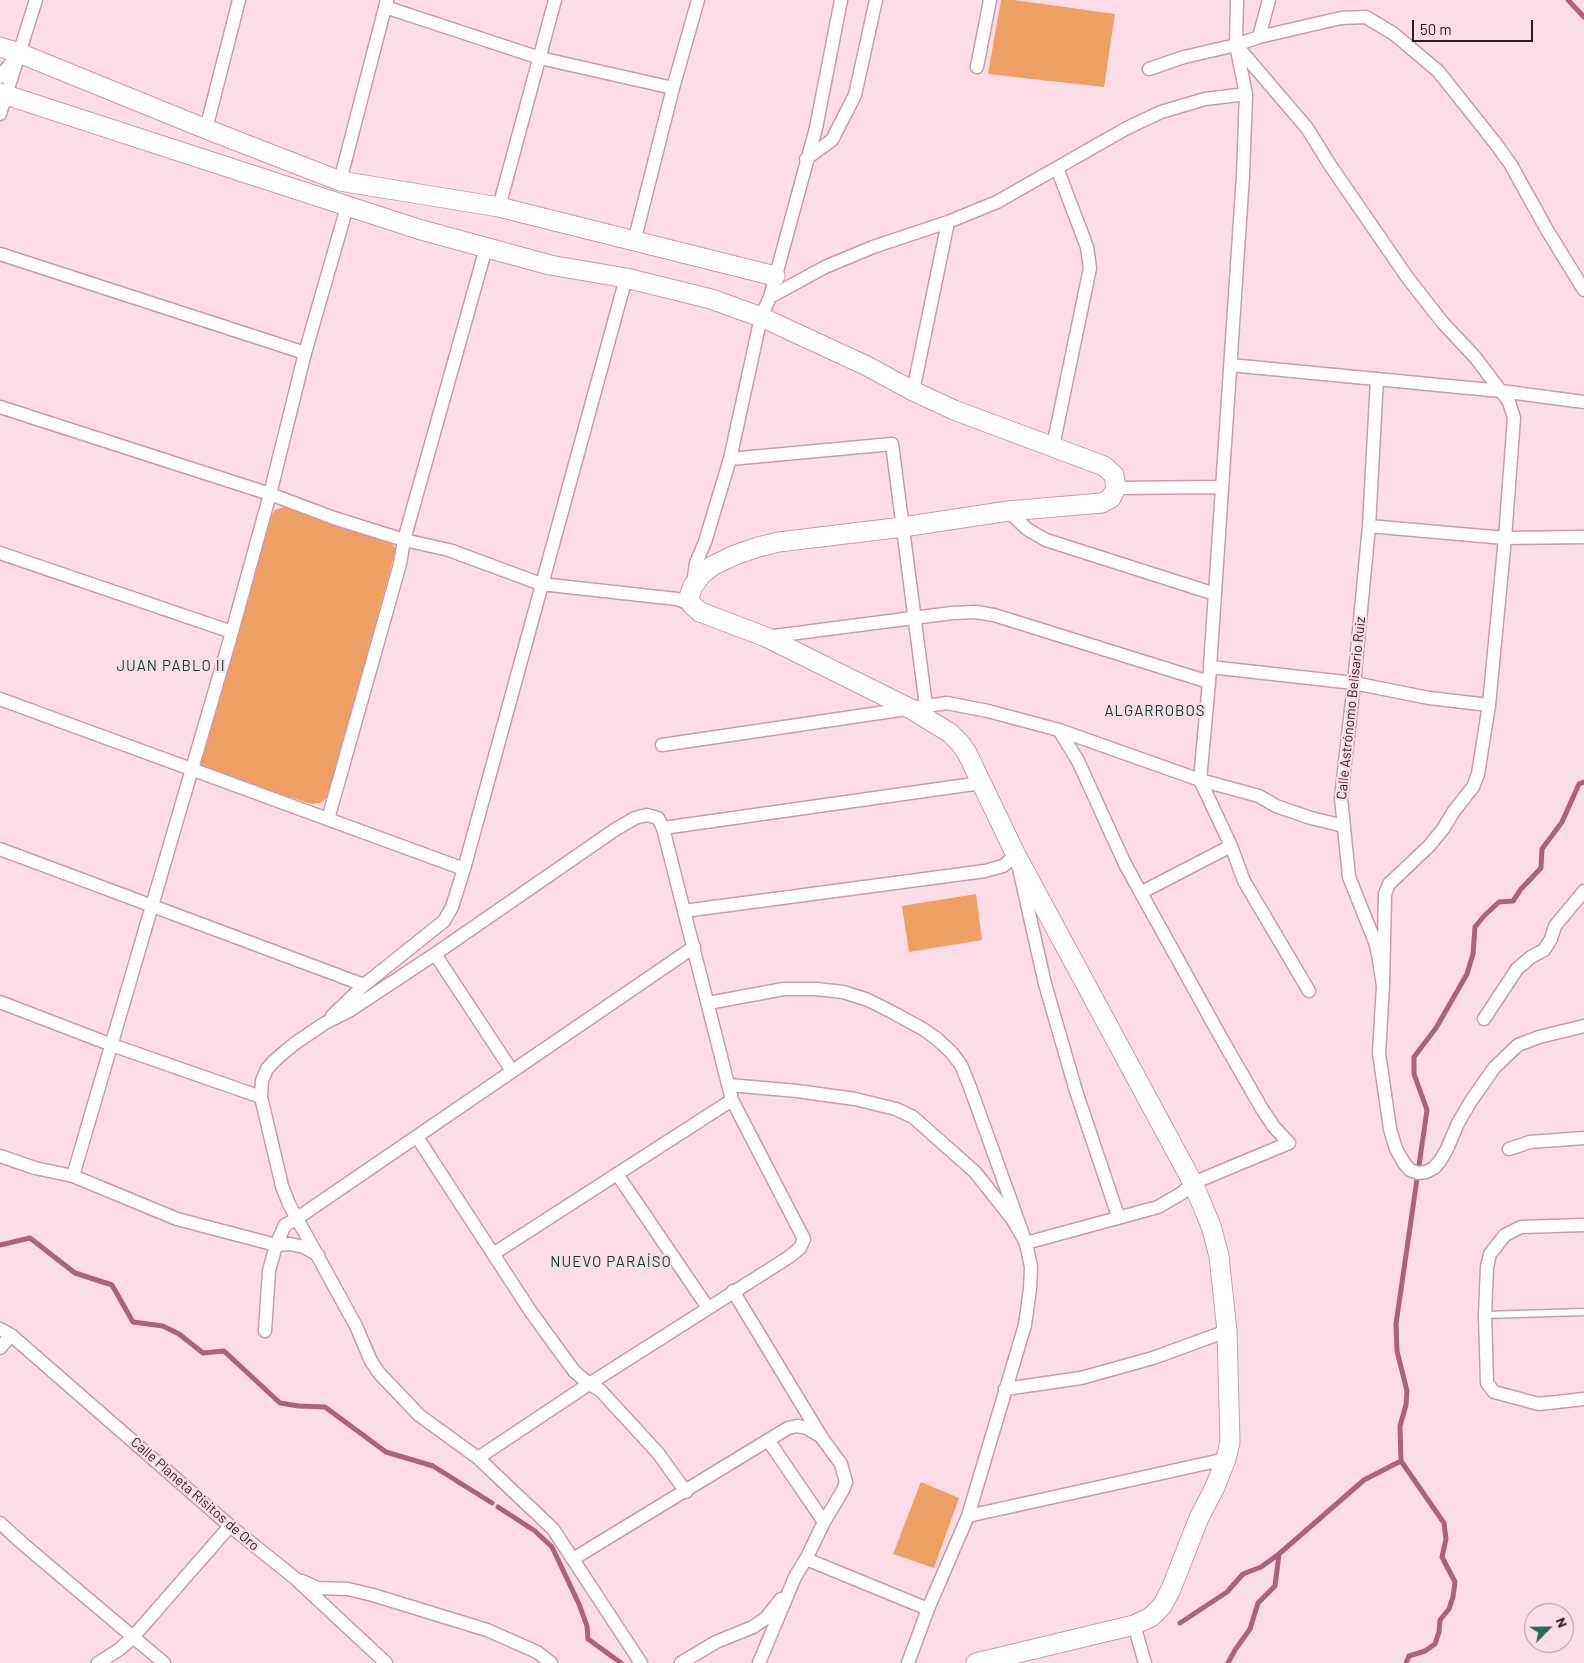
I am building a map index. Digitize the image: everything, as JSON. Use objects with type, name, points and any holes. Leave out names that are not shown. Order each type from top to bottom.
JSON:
[{"type":"street","points":[[0,114],[3,94],[19,53],[36,0]]},
{"type":"street","points":[[206,129],[239,0]]},
{"type":"street","points":[[499,207],[555,0]]},
{"type":"street","points":[[634,242],[673,88],[698,0]]},
{"type":"street","points":[[692,605],[689,597],[693,586],[696,563],[705,542],[730,459],[761,317],[770,297],[806,158],[816,128],[841,0]]},
{"type":"street","points":[[806,158],[832,140],[855,95],[876,0]]},
{"type":"street","points":[[977,66],[990,0]]},
{"type":"street","points":[[1236,0],[1236,45],[1246,94],[1243,176],[1209,682],[1200,780],[1244,881],[1309,992]]},
{"type":"street","points":[[1259,38],[1269,0]]},
{"type":"street","points":[[340,181],[386,4],[540,58],[673,88]]},
{"type":"street","points":[[1149,69],[1184,57],[1340,18],[1366,17],[1394,34],[1438,71],[1511,165],[1547,230],[1584,290]]},
{"type":"street","points":[[1236,45],[1307,128],[1330,165],[1407,277],[1444,323],[1475,357],[1509,402],[1514,418],[1490,705],[1480,766],[1474,788],[1454,811],[1442,830],[1429,846],[1389,884],[1386,894],[1383,986]]},
{"type":"street","points":[[0,47],[340,181],[499,207],[775,276]]},
{"type":"street","points":[[0,76],[19,53]]},
{"type":"street","points":[[3,94],[418,229],[550,264],[626,278],[712,299],[761,317],[867,366],[913,391],[954,410],[1104,466],[1114,475],[1116,488],[1111,498],[1102,503],[1008,512],[903,528],[779,542],[735,555],[712,566],[702,574],[693,586]]},
{"type":"street","points":[[770,297],[825,267],[873,247],[948,222],[997,202],[1127,128],[1160,112],[1205,99],[1246,94]]},
{"type":"street","points":[[1053,446],[1090,268],[1087,247],[1057,168]]},
{"type":"street","points":[[73,1176],[232,632],[270,494],[305,353],[346,207]]},
{"type":"street","points":[[913,391],[948,222]]},
{"type":"street","points":[[328,819],[486,248]]},
{"type":"street","points":[[0,254],[305,353]]},
{"type":"street","points":[[325,1023],[364,985],[444,921],[452,907],[626,278]]},
{"type":"street","points":[[1460,388],[1472,384],[1479,378],[1481,370],[1475,357]]},
{"type":"street","points":[[1230,365],[1501,391],[1584,402]]},
{"type":"street","name":"Calle Astrónomo Belisario Ruiz","points":[[1377,379],[1369,526],[1341,798],[1349,877],[1375,942],[1383,986],[1379,1054],[1390,1129],[1396,1148],[1404,1163],[1410,1170],[1418,1173],[1434,1168],[1440,1161],[1471,1101],[1494,1068],[1518,1045],[1540,1036],[1584,1026]]},
{"type":"street","points":[[0,407],[270,494],[334,518],[404,540],[449,550],[541,584],[677,600],[692,605],[700,612],[766,637],[918,707],[960,743],[967,753],[1016,855],[1193,1183],[1211,1226],[1219,1256],[1228,1331],[1230,1442],[1226,1459],[1162,1606],[1151,1617],[1134,1625],[987,1662]]},
{"type":"street","points":[[730,459],[892,444],[915,618],[918,707]]},
{"type":"street","points":[[1116,488],[1222,487]]},
{"type":"street","points":[[1008,512],[1027,529],[1046,540],[1215,594]]},
{"type":"street","points":[[1369,526],[1505,538],[1584,537]]},
{"type":"street","points":[[0,553],[232,632]]},
{"type":"street","points":[[766,637],[952,613],[975,612],[994,614],[1209,682]]},
{"type":"street","points":[[1210,667],[1354,683],[1429,698],[1490,705]]},
{"type":"street","points":[[0,699],[464,869]]},
{"type":"street","points":[[662,744],[947,703],[988,711],[1058,730],[1200,780],[1260,796],[1276,806],[1311,818],[1344,826]]},
{"type":"street","points":[[1026,1244],[1118,1216],[1139,1213],[1158,1207],[1182,1193],[1193,1183],[1289,1143],[1274,1127],[1262,1109],[1125,864],[1078,761],[1058,730]]},
{"type":"street","points":[[664,828],[981,783]]},
{"type":"street","points":[[478,1458],[589,1384],[789,1257],[800,1248],[804,1239],[732,1100],[664,828],[658,818],[647,815],[635,818],[616,829],[435,954],[349,1011],[325,1023],[294,1044],[274,1060],[267,1069],[262,1081],[261,1097],[282,1186],[296,1219],[356,1326],[371,1361],[379,1373],[419,1415],[478,1458],[553,1529],[641,1663]]},
{"type":"street","points":[[1142,892],[1230,846]]},
{"type":"street","points":[[0,849],[364,985]]},
{"type":"street","points":[[684,911],[985,871],[1003,866],[1016,855]]},
{"type":"street","points":[[1016,855],[1045,984],[1076,1091],[1118,1216]]},
{"type":"street","points":[[1484,1019],[1517,968],[1544,950],[1552,940],[1555,926],[1584,891]]},
{"type":"street","points":[[265,1331],[269,1271],[276,1245],[285,1224],[296,1219],[694,947]]},
{"type":"street","points":[[435,954],[512,1071]]},
{"type":"street","points":[[708,1003],[784,989],[816,989],[843,992],[868,1000],[923,1029],[937,1039],[952,1053],[961,1066],[1026,1244],[1031,1267],[1030,1289],[1024,1325],[968,1516],[928,1609],[908,1663]]},
{"type":"street","points":[[0,1002],[112,1046],[261,1097]]},
{"type":"street","points":[[729,1085],[855,1099],[896,1109],[913,1117],[975,1172],[1013,1220],[1026,1244]]},
{"type":"street","points":[[494,1254],[732,1100]]},
{"type":"street","points":[[416,1136],[531,1312],[574,1370],[589,1384],[600,1390],[658,1453],[686,1492]]},
{"type":"street","points":[[1509,1149],[1530,1142],[1584,1138]]},
{"type":"street","points":[[0,1156],[35,1168],[73,1176],[177,1219],[276,1245],[290,1244],[304,1247],[318,1256]]},
{"type":"street","points":[[617,1174],[708,1308]]},
{"type":"street","points":[[1584,1225],[1521,1227],[1504,1235],[1490,1254],[1487,1267],[1485,1316],[1487,1383],[1494,1392],[1539,1404],[1584,1399]]},
{"type":"street","points":[[681,1663],[716,1642],[753,1627],[766,1618],[775,1608],[806,1559],[846,1482],[840,1464],[822,1438],[733,1292]]},
{"type":"street","points":[[1005,1389],[1081,1378],[1153,1358],[1228,1331]]},
{"type":"street","points":[[0,1348],[5,1332]]},
{"type":"street","name":"Calle Planeta Risitos de Oro","points":[[5,1332],[230,1526],[296,1579],[386,1663]]},
{"type":"street","points":[[573,1559],[686,1492],[788,1428],[798,1426],[807,1428],[822,1438]]},
{"type":"street","points":[[768,1440],[824,1522]]},
{"type":"street","points":[[968,1516],[1226,1459]]},
{"type":"street","points":[[0,1522],[23,1544],[164,1663]]},
{"type":"street","points":[[98,1663],[120,1650],[230,1526]]},
{"type":"street","points":[[806,1559],[928,1609]]},
{"type":"street","points":[[760,1663],[795,1577]]},
{"type":"street","points":[[296,1579],[318,1588],[348,1589],[373,1595],[486,1630],[537,1652],[551,1663]]},
{"type":"street","points":[[1134,1625],[1145,1663]]},
{"type":"lane","points":[[1485,1316],[1584,1312]]},
{"type":"shaded area","points":[[1001,0],[1014,0],[1115,14],[1104,87],[988,74]]},
{"type":"shaded area","points":[[287,506],[391,542],[396,549],[331,790],[327,798],[320,803],[312,804],[209,773],[200,764],[201,754],[271,516],[275,510]]},
{"type":"shaded area","points":[[976,894],[982,940],[909,952],[902,906]]},
{"type":"shaded area","points":[[921,1482],[959,1498],[934,1568],[893,1554]]},
{"type":"waterway","points":[[1568,0],[1584,17]]},
{"type":"waterway","points":[[1406,1663],[1409,1656],[1425,1651],[1435,1644],[1440,1620],[1449,1609],[1453,1597],[1455,1582],[1442,1557],[1446,1539],[1444,1523],[1401,1461],[1400,1426],[1406,1405],[1407,1391],[1397,1351],[1396,1324],[1427,1110],[1414,1074],[1414,1057],[1436,1028],[1467,974],[1473,954],[1475,927],[1499,902],[1513,901],[1521,889],[1541,868],[1542,849],[1562,822],[1579,784],[1584,782]]},
{"type":"waterway","points":[[0,1245],[30,1238],[75,1273],[112,1285],[133,1322],[163,1326],[179,1334],[203,1353],[224,1351],[280,1403],[325,1407],[386,1452],[433,1466],[492,1503]]},
{"type":"waterway","points":[[1228,1663],[1250,1629],[1258,1603],[1275,1586],[1279,1554],[1364,1480],[1401,1461]]},
{"type":"waterway","points":[[498,1507],[535,1531],[552,1547],[579,1604],[587,1626],[588,1639],[621,1663]]},
{"type":"waterway","points":[[1180,1623],[1227,1592],[1243,1574],[1261,1567],[1279,1554]]},
{"type":"district","name":"JUAN PABLO II","points":[[171,666]]},
{"type":"district","name":"ALGARROBOS","points":[[1155,711]]},
{"type":"district","name":"NUEVO PARAÍSO","points":[[611,1262]]}]
